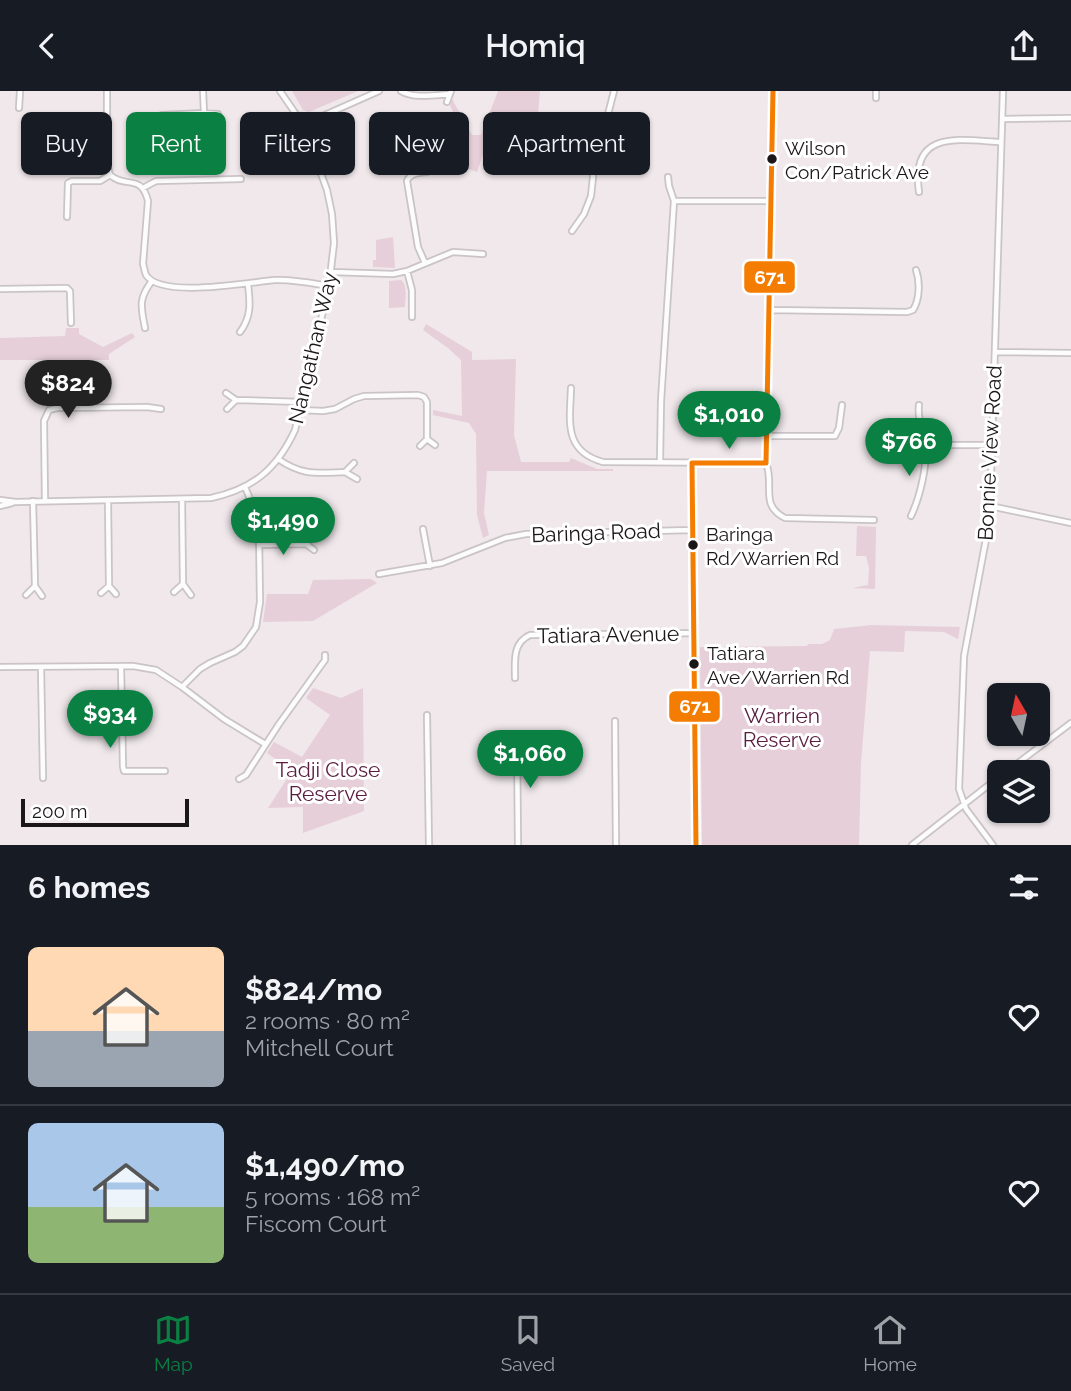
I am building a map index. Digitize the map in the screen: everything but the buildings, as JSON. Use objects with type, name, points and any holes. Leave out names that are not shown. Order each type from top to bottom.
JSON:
[{"type":"street","points":[[19,108],[20,91]]},
{"type":"street","points":[[107,91],[107,112]]},
{"type":"street","points":[[203,91],[204,112]]},
{"type":"street","points":[[280,91],[294,112]]},
{"type":"street","points":[[330,112],[379,91]]},
{"type":"street","points":[[401,91],[412,95],[450,93],[447,102]]},
{"type":"street","points":[[572,232],[584,214],[591,195],[592,159],[614,91]]},
{"type":"street","points":[[773,91],[766,463],[769,472],[769,502],[772,508],[785,518],[874,520]]},
{"type":"street","points":[[876,91],[876,98]]},
{"type":"street","name":"Bonnie View Road","points":[[993,845],[964,804],[959,789],[964,656],[988,534],[990,506],[1003,91]]},
{"type":"street","points":[[1002,119],[1071,118]]},
{"type":"street","points":[[919,192],[919,162],[935,144],[954,140],[1001,142]]},
{"type":"street","points":[[67,217],[68,183],[100,181],[109,175]]},
{"type":"street","points":[[111,175],[120,181],[140,184],[148,201],[144,264],[145,274],[152,281],[195,288],[276,280],[329,286]]},
{"type":"street","name":"Nangathan Way","points":[[0,500],[16,502],[211,498],[229,494],[262,476],[278,459],[295,430],[332,272],[332,214],[322,175]]},
{"type":"street","points":[[412,175],[407,181],[418,247],[425,263]]},
{"type":"street","points":[[660,462],[661,401],[674,201],[668,177]]},
{"type":"street","points":[[143,188],[156,181],[241,179]]},
{"type":"street","points":[[674,201],[771,201]]},
{"type":"street","points":[[332,272],[393,274],[453,252],[483,254]]},
{"type":"street","points":[[770,310],[907,312],[913,310],[918,300],[916,269]]},
{"type":"street","points":[[407,271],[411,282],[412,317]]},
{"type":"street","points":[[145,328],[142,295],[152,281]]},
{"type":"street","points":[[240,332],[247,324],[249,316],[248,284]]},
{"type":"street","points":[[0,289],[67,288],[70,291],[71,323]]},
{"type":"street","points":[[995,352],[1071,353]]},
{"type":"street","points":[[572,388],[570,434],[582,453],[592,459],[603,462],[766,463]]},
{"type":"street","points":[[226,393],[236,400],[302,402]]},
{"type":"street","points":[[299,410],[335,409],[364,396],[418,395],[424,397],[427,402],[427,439],[420,446]]},
{"type":"street","points":[[228,409],[236,400]]},
{"type":"street","points":[[768,436],[835,436],[839,428],[842,405]]},
{"type":"street","points":[[911,516],[925,462],[919,405]]},
{"type":"street","points":[[45,501],[44,421],[49,410],[147,407],[161,409]]},
{"type":"street","points":[[427,439],[435,445]]},
{"type":"street","points":[[925,445],[992,445]]},
{"type":"street","points":[[278,459],[302,472],[345,473],[357,478]]},
{"type":"street","points":[[345,473],[354,463]]},
{"type":"street","points":[[692,463],[696,845]]},
{"type":"street","points":[[182,687],[200,669],[243,646],[256,627],[260,602],[260,545],[255,511],[245,487]]},
{"type":"street","points":[[182,499],[183,584],[191,594]]},
{"type":"street","points":[[101,593],[108,586],[108,500]]},
{"type":"street","points":[[33,501],[35,586],[42,596]]},
{"type":"street","name":"Nangathan Way","points":[[0,506],[16,502]]},
{"type":"street","points":[[990,506],[1071,523]]},
{"type":"street","points":[[423,529],[430,566]]},
{"type":"street","name":"Baringa Road","points":[[379,575],[430,566],[505,538],[526,534],[693,530]]},
{"type":"street","points":[[306,544],[312,538]]},
{"type":"street","points":[[260,545],[306,544],[314,550]]},
{"type":"street","points":[[174,592],[183,584]]},
{"type":"street","points":[[26,595],[35,586]]},
{"type":"street","points":[[108,586],[117,594]]},
{"type":"street","name":"Tatiara Avenue","points":[[515,678],[516,649],[524,638],[530,635],[694,633]]},
{"type":"street","points":[[239,779],[246,775],[265,744],[326,660],[325,655]]},
{"type":"street","points":[[121,666],[122,768],[128,772],[165,771]]},
{"type":"street","points":[[0,667],[121,666],[156,670],[224,719],[265,744]]},
{"type":"street","points":[[41,667],[43,778]]},
{"type":"street","points":[[427,715],[429,845]]},
{"type":"street","points":[[615,721],[616,845]]},
{"type":"street","points":[[1022,760],[1071,723]]},
{"type":"street","points":[[517,735],[518,845]]},
{"type":"street","points":[[912,845],[987,786]]},
{"type":"green space","points":[[292,91],[358,91],[309,112],[303,110]]},
{"type":"green space","points":[[498,91],[540,91],[538,112],[490,112]]},
{"type":"green space","points":[[452,99],[459,112],[453,112],[450,106]]},
{"type":"green space","points":[[469,130],[472,135],[481,135],[483,130],[483,154],[477,172],[469,169]]},
{"type":"green space","points":[[393,237],[395,268],[373,267],[373,260],[376,260],[376,240]]},
{"type":"green space","points":[[401,280],[405,288],[405,307],[389,308],[389,281]]},
{"type":"green space","points":[[426,324],[472,352],[472,360],[516,359],[514,435],[521,462],[569,462],[571,458],[597,469],[613,471],[487,471],[484,513],[489,535],[483,538],[477,515],[476,434],[469,423],[433,415],[433,410],[462,416],[461,360],[423,330]]},
{"type":"green space","points":[[66,328],[79,328],[79,334],[103,347],[132,333],[135,337],[109,354],[109,360],[0,360],[0,338],[65,336]]},
{"type":"green space","points":[[857,526],[876,527],[875,589],[852,588],[868,585],[869,568],[866,556],[856,556]]},
{"type":"green space","points":[[371,579],[377,583],[313,621],[263,622],[267,594],[308,594],[313,580]]},
{"type":"green space","name":"Warrien Reserve","points":[[872,625],[960,627],[958,639],[944,632],[905,631],[904,652],[870,651],[861,763],[859,845],[702,845],[700,647],[807,646],[830,640],[834,629]]},
{"type":"green space","name":"Tadji Close Reserve","points":[[313,688],[341,698],[363,688],[364,811],[303,833],[303,807],[268,808],[292,771],[267,753],[274,742],[302,757],[330,715],[306,698]]},
{"type":"transit line","name":"671","points":[[766,463],[773,91]]},
{"type":"transit line","name":"671","points":[[692,463],[696,845]]},
{"type":"transit line","name":"671","points":[[692,463],[766,463]]},
{"type":"place","name":"Wilson Con/Patrick Ave","points":[[772,159]]},
{"type":"place","name":"Baringa Rd/Warrien Rd","points":[[693,545]]},
{"type":"place","name":"Tatiara Ave/Warrien Rd","points":[[694,664]]}]
